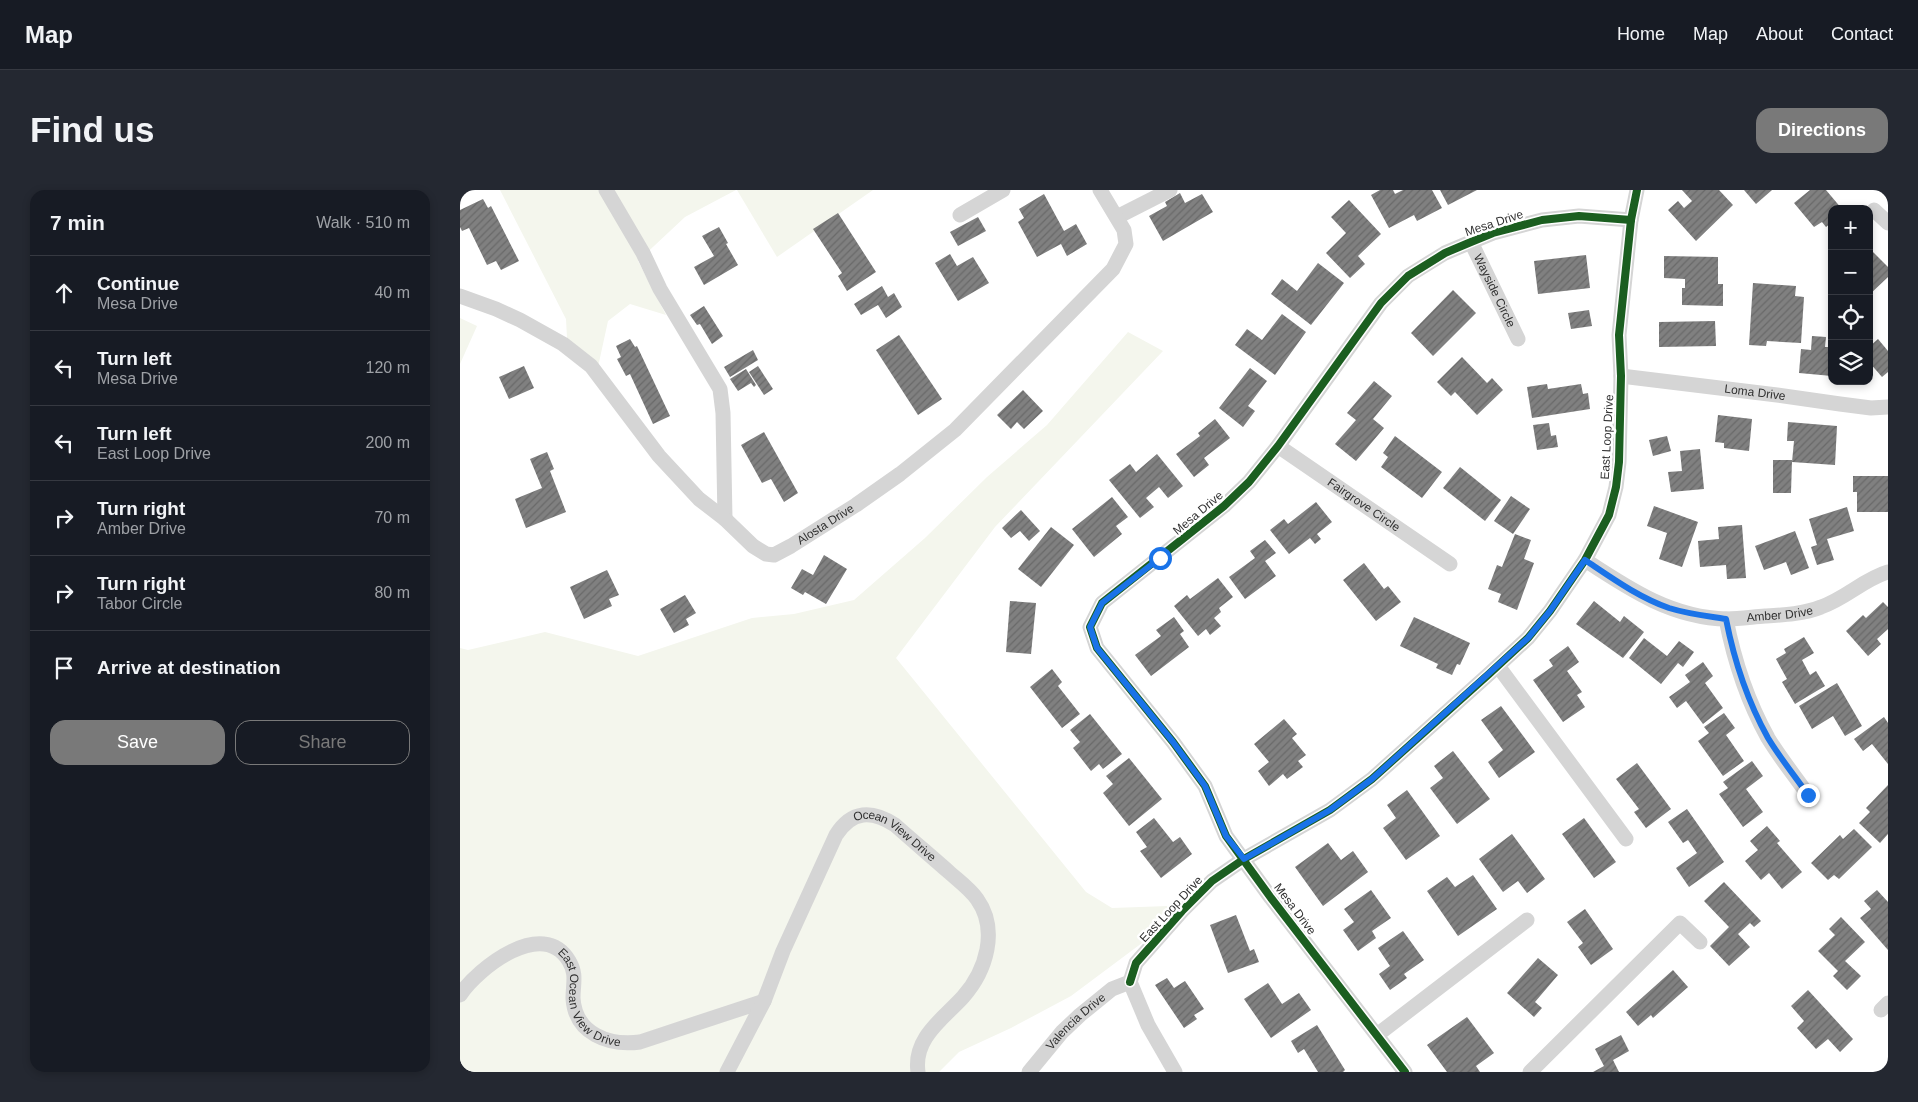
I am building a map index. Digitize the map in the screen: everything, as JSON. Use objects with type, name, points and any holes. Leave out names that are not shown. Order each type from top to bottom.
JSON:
[{"type":"street","points":[[606,190],[660,289],[720,389],[723,413],[725,519]]},
{"type":"street","points":[[960,215],[1003,190]]},
{"type":"street","name":"Alosta Drive","points":[[460,296],[520,320],[563,344],[591,366],[659,456],[699,499],[725,519],[753,546],[766,554],[774,555],[856,506],[955,430],[1113,269],[1126,244],[1124,230],[1100,190]]},
{"type":"street","points":[[1117,216],[1170,190]]},
{"type":"street","name":"East Loop Drive","points":[[1130,982],[1136,963],[1182,911],[1212,881],[1244,859],[1330,810],[1372,779],[1498,666],[1528,638],[1545,618],[1585,560],[1609,515],[1616,487],[1619,462],[1621,376],[1619,335],[1637,190]]},
{"type":"street","points":[[1874,210],[1888,223]]},
{"type":"street","name":"Mesa Drive","points":[[1405,1072],[1271,898],[1226,836],[1205,786],[1173,742],[1097,648],[1090,627],[1102,603],[1224,506],[1249,482],[1278,446],[1381,303],[1408,276],[1445,253],[1470,242],[1493,233],[1542,220],[1579,216],[1632,220]]},
{"type":"street","name":"Wayside Circle","points":[[1470,242],[1518,339]]},
{"type":"street","name":"Loma Drive","points":[[1621,376],[1777,394],[1871,408],[1888,407]]},
{"type":"street","name":"Fairgrove Circle","points":[[1278,446],[1450,564]]},
{"type":"street","name":"Amber Drive","points":[[1585,560],[1630,590],[1651,601],[1694,615],[1726,619],[1769,616],[1818,608],[1836,602],[1875,577],[1888,572]]},
{"type":"street","points":[[1726,619],[1735,660],[1759,720],[1778,753],[1808,795]]},
{"type":"street","points":[[1498,666],[1626,839]]},
{"type":"street","name":"Ocean View Drive","points":[[727,1072],[764,1001],[784,951],[836,835],[842,825],[856,816],[872,814],[883,817],[895,825],[972,893],[984,911],[988,923],[988,942],[982,968],[964,996],[929,1032],[918,1058],[918,1072]]},
{"type":"street","points":[[1377,1035],[1527,920]]},
{"type":"street","points":[[1530,1072],[1680,923],[1700,942]]},
{"type":"street","name":"East Ocean View Drive","points":[[460,995],[466,986],[491,964],[515,950],[539,944],[550,945],[568,959],[573,969],[575,980],[573,996],[575,1010],[587,1029],[608,1042],[624,1044],[640,1042],[764,1001]]},
{"type":"street","points":[[1130,982],[1148,1025],[1174,1072]]},
{"type":"street","name":"Valencia Drive","points":[[1029,1072],[1062,1032],[1080,1015],[1112,989],[1130,982]]},
{"type":"shaded area","points":[[500,190],[736,190],[685,217],[638,261],[666,315],[630,304],[608,321],[598,367],[567,338],[566,319]]},
{"type":"shaded area","points":[[737,190],[873,190],[777,257]]},
{"type":"shaded area","points":[[460,318],[477,326],[460,364]]},
{"type":"shaded area","points":[[1128,332],[1163,351],[995,527],[896,658],[1086,892],[1112,908],[1168,906],[1142,943],[1071,996],[1011,1028],[959,1052],[939,1072],[460,1072],[460,648],[468,650],[545,632],[638,656],[752,618],[794,614],[854,600],[925,538],[987,477],[1047,425]]},
{"type":"building","points":[[1380,190],[1393,190],[1395,194],[1403,190],[1432,190],[1442,208],[1417,221],[1414,215],[1389,228],[1371,195]]},
{"type":"building","points":[[1440,190],[1477,190],[1448,205]]},
{"type":"building","points":[[1682,190],[1719,190],[1733,205],[1696,241],[1668,210],[1678,201],[1684,208],[1692,201]]},
{"type":"building","points":[[1744,190],[1772,190],[1756,204]]},
{"type":"building","points":[[1810,190],[1826,190],[1839,205],[1828,205],[1828,225],[1826,227],[1822,222],[1814,227],[1794,203]]},
{"type":"building","points":[[1180,193],[1185,203],[1202,194],[1213,212],[1163,241],[1149,216],[1167,206],[1165,202]]},
{"type":"building","points":[[1044,194],[1064,231],[1076,224],[1087,244],[1067,256],[1061,244],[1037,257],[1018,222],[1024,218],[1019,209]]},
{"type":"building","points":[[483,199],[488,208],[491,206],[519,261],[501,270],[496,261],[487,265],[469,228],[462,231],[460,227],[460,210]]},
{"type":"building","points":[[1349,200],[1381,234],[1358,256],[1365,264],[1350,278],[1326,253],[1346,233],[1331,217]]},
{"type":"building","points":[[838,213],[876,272],[847,291],[838,276],[842,273],[813,229]]},
{"type":"building","points":[[978,217],[986,231],[958,246],[950,232]]},
{"type":"building","points":[[719,227],[738,265],[704,285],[694,267],[714,256],[702,236]]},
{"type":"building","points":[[1873,252],[1888,267],[1888,277],[1873,291]]},
{"type":"building","points":[[950,254],[957,266],[973,257],[989,283],[958,301],[935,263]]},
{"type":"building","points":[[1586,255],[1590,288],[1538,294],[1534,261]]},
{"type":"building","points":[[1664,256],[1718,257],[1718,284],[1723,284],[1723,306],[1682,305],[1682,288],[1685,288],[1685,279],[1664,278]]},
{"type":"building","points":[[1318,263],[1344,283],[1311,325],[1271,294],[1282,279],[1297,291]]},
{"type":"building","points":[[1753,283],[1796,286],[1795,296],[1804,297],[1801,343],[1767,341],[1766,346],[1749,345]]},
{"type":"building","points":[[882,286],[888,297],[894,293],[902,307],[886,318],[878,305],[861,315],[854,304]]},
{"type":"building","points":[[1453,290],[1476,313],[1433,356],[1411,333]]},
{"type":"building","points":[[704,306],[723,336],[712,344],[700,324],[697,325],[690,315]]},
{"type":"building","points":[[1589,310],[1592,326],[1571,329],[1568,313]]},
{"type":"building","points":[[1282,314],[1306,332],[1275,375],[1235,345],[1247,329],[1262,340]]},
{"type":"building","points":[[1715,321],[1716,346],[1659,347],[1659,322]]},
{"type":"building","points":[[899,335],[942,399],[918,415],[876,350]]},
{"type":"building","points":[[1812,336],[1826,337],[1825,347],[1828,347],[1828,376],[1799,373],[1801,349],[1811,350]]},
{"type":"building","points":[[630,339],[635,347],[637,346],[670,416],[653,424],[630,374],[626,376],[617,359],[621,357],[616,346]]},
{"type":"building","points":[[1878,339],[1888,351],[1888,372],[1882,377],[1873,367],[1873,343]]},
{"type":"building","points":[[753,350],[758,360],[730,377],[724,367]]},
{"type":"building","points":[[1462,357],[1487,383],[1492,378],[1503,390],[1477,415],[1455,392],[1451,396],[1437,382]]},
{"type":"building","points":[[524,366],[534,388],[509,399],[499,377]]},
{"type":"building","points":[[758,366],[773,389],[764,395],[749,372]]},
{"type":"building","points":[[1250,368],[1267,381],[1248,406],[1255,411],[1243,427],[1219,408]]},
{"type":"building","points":[[746,369],[756,385],[754,387],[751,383],[738,391],[730,379]]},
{"type":"building","points":[[1374,381],[1392,396],[1373,419],[1384,428],[1356,461],[1335,444],[1356,420],[1347,413]]},
{"type":"building","points":[[1547,384],[1548,389],[1581,384],[1583,394],[1588,393],[1590,409],[1532,418],[1527,387]]},
{"type":"building","points":[[1023,390],[1043,411],[1024,429],[1017,422],[1011,429],[997,415]]},
{"type":"building","points":[[1718,415],[1752,419],[1749,451],[1724,448],[1724,443],[1715,442]]},
{"type":"building","points":[[1215,419],[1230,438],[1204,458],[1209,465],[1194,477],[1176,454],[1200,436],[1198,433]]},
{"type":"building","points":[[1788,422],[1837,426],[1835,465],[1792,462],[1794,441],[1787,441]]},
{"type":"building","points":[[1549,423],[1551,436],[1556,435],[1558,447],[1537,450],[1533,425]]},
{"type":"building","points":[[764,432],[798,493],[784,502],[771,479],[762,483],[741,445]]},
{"type":"building","points":[[1395,436],[1442,472],[1422,498],[1381,467],[1388,457],[1383,453]]},
{"type":"building","points":[[1667,436],[1671,451],[1653,456],[1649,440]]},
{"type":"building","points":[[1700,449],[1704,489],[1671,492],[1668,472],[1682,471],[1680,451]]},
{"type":"building","points":[[547,452],[554,469],[550,471],[566,512],[526,528],[515,499],[542,488],[530,459]]},
{"type":"building","points":[[1157,454],[1183,486],[1168,498],[1159,487],[1146,498],[1154,507],[1140,518],[1109,480],[1130,464],[1136,472]]},
{"type":"building","points":[[1773,460],[1792,460],[1791,493],[1773,493]]},
{"type":"building","points":[[1460,467],[1501,500],[1485,521],[1443,488]]},
{"type":"building","points":[[1853,476],[1888,476],[1888,512],[1857,512],[1857,492],[1853,492]]},
{"type":"building","points":[[1511,496],[1530,509],[1513,534],[1494,521]]},
{"type":"building","points":[[1112,497],[1128,517],[1116,526],[1122,534],[1094,557],[1072,529]]},
{"type":"building","points":[[1316,502],[1332,522],[1317,534],[1321,539],[1315,544],[1310,538],[1289,554],[1270,530],[1284,519],[1288,524]]},
{"type":"building","points":[[1654,506],[1698,522],[1682,567],[1659,559],[1667,533],[1647,526]]},
{"type":"building","points":[[1847,507],[1854,531],[1827,539],[1834,560],[1817,565],[1811,547],[1817,545],[1809,519]]},
{"type":"building","points":[[1021,510],[1040,531],[1029,541],[1020,531],[1011,538],[1002,528]]},
{"type":"building","points":[[1742,525],[1746,578],[1727,579],[1726,565],[1700,567],[1698,541],[1719,539],[1718,527]]},
{"type":"building","points":[[1051,527],[1074,545],[1041,587],[1018,569]]},
{"type":"building","points":[[1795,531],[1809,568],[1791,575],[1786,562],[1764,570],[1755,546]]},
{"type":"building","points":[[1515,534],[1531,540],[1524,559],[1534,563],[1517,610],[1498,602],[1501,594],[1488,589],[1497,565],[1502,567]]},
{"type":"building","points":[[1265,540],[1276,553],[1265,561],[1276,576],[1245,599],[1229,577],[1255,558],[1250,551]]},
{"type":"building","points":[[824,555],[847,569],[826,604],[805,592],[803,595],[791,588],[802,569],[813,575]]},
{"type":"building","points":[[1364,563],[1384,589],[1388,586],[1401,602],[1376,621],[1343,580]]},
{"type":"building","points":[[607,570],[619,595],[609,599],[612,606],[584,619],[570,587]]},
{"type":"building","points":[[1218,578],[1233,597],[1219,608],[1221,612],[1214,618],[1221,626],[1210,635],[1206,629],[1198,636],[1174,606],[1187,595],[1190,599]]},
{"type":"building","points":[[685,595],[696,613],[686,619],[689,625],[674,633],[660,609]]},
{"type":"building","points":[[1010,601],[1036,603],[1031,654],[1006,652]]},
{"type":"building","points":[[1594,601],[1620,622],[1624,616],[1644,632],[1623,658],[1576,624]]},
{"type":"building","points":[[1883,602],[1888,607],[1888,629],[1877,639],[1881,644],[1868,656],[1846,631],[1863,615],[1866,618]]},
{"type":"building","points":[[1174,617],[1184,631],[1180,634],[1189,647],[1151,676],[1135,655],[1161,636],[1156,630]]},
{"type":"building","points":[[1414,617],[1470,643],[1460,665],[1457,664],[1452,675],[1436,668],[1438,664],[1400,646]]},
{"type":"building","points":[[1804,637],[1814,653],[1802,660],[1810,675],[1816,671],[1825,686],[1795,704],[1782,682],[1787,679],[1776,659],[1786,653],[1784,649]]},
{"type":"building","points":[[1644,638],[1667,656],[1679,641],[1694,652],[1683,667],[1678,663],[1661,684],[1629,658]]},
{"type":"building","points":[[1568,646],[1579,662],[1567,671],[1582,692],[1577,695],[1585,707],[1563,722],[1533,680],[1553,666],[1549,660]]},
{"type":"building","points":[[1703,662],[1713,676],[1705,683],[1723,708],[1703,724],[1686,701],[1677,708],[1669,697],[1690,682],[1685,675]]},
{"type":"building","points":[[1052,669],[1062,682],[1058,686],[1080,714],[1062,728],[1030,687]]},
{"type":"building","points":[[1837,683],[1862,726],[1845,736],[1833,716],[1812,729],[1799,706]]},
{"type":"building","points":[[1501,706],[1535,752],[1499,778],[1488,762],[1503,750],[1481,720]]},
{"type":"building","points":[[1724,713],[1735,728],[1726,735],[1744,761],[1723,776],[1698,741],[1709,733],[1704,727]]},
{"type":"building","points":[[1090,714],[1122,754],[1103,769],[1099,764],[1091,771],[1073,748],[1080,742],[1070,730]]},
{"type":"building","points":[[1884,717],[1888,723],[1888,764],[1872,744],[1863,751],[1854,739]]},
{"type":"building","points":[[1284,719],[1297,734],[1292,738],[1306,755],[1298,761],[1303,767],[1287,779],[1283,774],[1269,786],[1258,771],[1269,762],[1254,744]]},
{"type":"building","points":[[1453,751],[1490,799],[1457,824],[1430,788],[1443,778],[1434,766]]},
{"type":"building","points":[[1129,758],[1162,799],[1129,826],[1103,793],[1113,784],[1106,776]]},
{"type":"building","points":[[1752,761],[1763,776],[1746,789],[1763,812],[1743,827],[1719,794],[1728,788],[1723,782]]},
{"type":"building","points":[[1637,763],[1671,809],[1646,828],[1634,812],[1639,809],[1616,779]]},
{"type":"building","points":[[1888,785],[1888,834],[1880,843],[1859,823],[1870,812],[1866,808]]},
{"type":"building","points":[[1407,790],[1440,836],[1406,860],[1383,828],[1396,818],[1387,805]]},
{"type":"building","points":[[1687,809],[1724,862],[1689,887],[1676,868],[1697,853],[1688,840],[1683,843],[1668,822]]},
{"type":"building","points":[[1154,818],[1173,842],[1180,837],[1192,854],[1161,878],[1140,851],[1147,847],[1136,832]]},
{"type":"building","points":[[1584,818],[1616,862],[1594,878],[1562,834]]},
{"type":"building","points":[[1767,826],[1780,841],[1777,843],[1802,872],[1782,889],[1769,873],[1761,880],[1745,861],[1758,850],[1750,841]]},
{"type":"building","points":[[1854,829],[1872,847],[1839,879],[1834,875],[1828,880],[1811,863],[1840,835],[1843,839]]},
{"type":"building","points":[[1512,834],[1545,879],[1527,893],[1518,881],[1503,892],[1479,859]]},
{"type":"building","points":[[1328,843],[1341,860],[1353,851],[1368,872],[1323,906],[1295,867]]},
{"type":"building","points":[[1473,875],[1497,909],[1458,936],[1427,891],[1447,877],[1455,887]]},
{"type":"building","points":[[1724,882],[1761,921],[1754,927],[1750,923],[1738,934],[1750,947],[1729,966],[1710,946],[1729,927],[1704,901]]},
{"type":"building","points":[[1371,890],[1391,918],[1372,931],[1376,938],[1358,951],[1343,930],[1354,922],[1344,909]]},
{"type":"building","points":[[1877,890],[1888,902],[1888,950],[1860,918],[1871,909],[1864,901]]},
{"type":"building","points":[[1585,909],[1613,949],[1591,965],[1578,947],[1583,943],[1567,922]]},
{"type":"building","points":[[1236,915],[1250,951],[1254,949],[1259,962],[1228,973],[1210,925]]},
{"type":"building","points":[[1841,917],[1865,942],[1845,961],[1861,976],[1847,990],[1833,976],[1838,971],[1818,951],[1835,935],[1829,929]]},
{"type":"building","points":[[1403,931],[1424,960],[1404,974],[1407,978],[1390,990],[1379,974],[1390,966],[1378,948]]},
{"type":"building","points":[[1538,958],[1558,975],[1535,1002],[1542,1008],[1534,1017],[1507,993]]},
{"type":"building","points":[[1673,970],[1688,987],[1653,1018],[1651,1015],[1638,1026],[1626,1012]]},
{"type":"building","points":[[1167,978],[1174,988],[1185,981],[1204,1009],[1194,1015],[1197,1019],[1184,1028],[1155,985]]},
{"type":"building","points":[[1268,983],[1282,1004],[1299,993],[1311,1010],[1271,1038],[1244,999]]},
{"type":"building","points":[[1808,990],[1853,1039],[1840,1052],[1828,1039],[1816,1049],[1797,1028],[1804,1021],[1791,1006]]},
{"type":"building","points":[[1467,1017],[1494,1053],[1476,1066],[1480,1072],[1447,1072],[1427,1045]]},
{"type":"building","points":[[1317,1025],[1345,1070],[1343,1072],[1318,1072],[1304,1049],[1298,1053],[1291,1041]]},
{"type":"building","points":[[1621,1035],[1629,1051],[1613,1060],[1619,1072],[1593,1072],[1604,1066],[1595,1049]]},
{"type":"cycle path","points":[[1130,982],[1136,963],[1182,911],[1212,881],[1244,859],[1330,810],[1372,779],[1528,638],[1550,611],[1585,560],[1609,515],[1616,487],[1619,462],[1621,376],[1619,335],[1631,220],[1637,190]]},
{"type":"cycle path","points":[[1405,1072],[1271,898],[1226,836],[1205,786],[1173,742],[1097,648],[1090,627],[1102,603],[1224,506],[1249,482],[1278,446],[1381,303],[1408,276],[1445,253],[1471,242],[1493,233],[1542,220],[1579,216],[1631,220]]},
{"type":"route","points":[[1160,558],[1102,603],[1090,627],[1097,648],[1173,742],[1205,786],[1226,836],[1244,859],[1278,838],[1311,822],[1372,779],[1528,638],[1550,611],[1585,560],[1630,590],[1651,601],[1694,615],[1726,619],[1735,660],[1759,720],[1778,753],[1808,795]]}]
